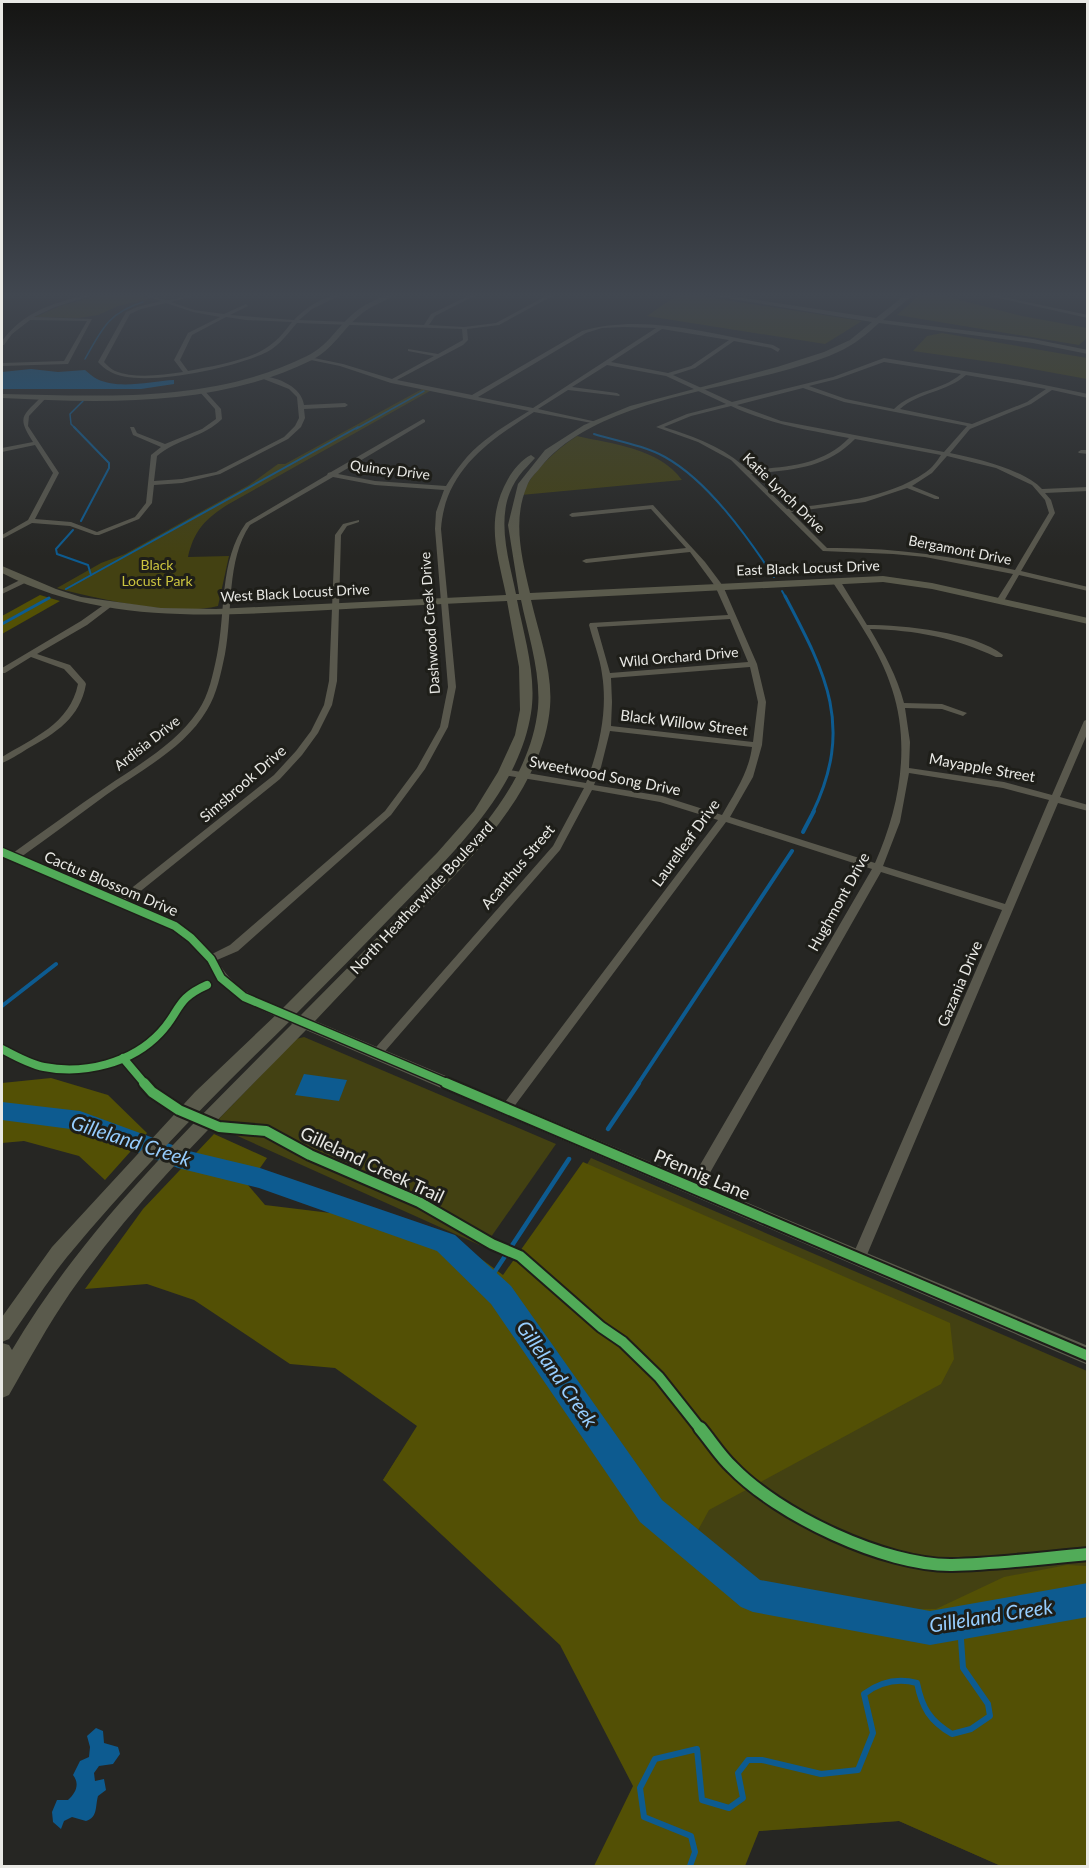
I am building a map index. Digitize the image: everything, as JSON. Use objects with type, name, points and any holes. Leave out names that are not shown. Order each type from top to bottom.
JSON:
[{"type":"main road","points":[[2,396],[131,397],[201,390],[238,382]]},
{"type":"main road","name":"North Heatherwilde Boulevard","points":[[2,1333],[59,1254],[112,1193],[201,1097],[285,1016],[442,856],[480,813],[504,772],[521,735],[526,710],[525,667],[499,525],[499,513],[505,493],[515,475],[535,454],[561,434],[648,402],[719,382]]},
{"type":"main road","name":"North Heatherwilde Boulevard","points":[[5,1370],[50,1306],[138,1196],[222,1106],[459,862],[497,817],[521,775],[538,736],[543,710],[541,667],[513,525],[513,513],[518,493],[527,476],[546,456],[590,422]]},
{"type":"main road","name":"West Black Locust Drive","points":[[2,569],[23,582],[50,592],[108,606],[167,612],[227,612],[526,596]]},
{"type":"main road","name":"East Black Locust Drive","points":[[526,596],[883,579],[908,582],[1088,621]]},
{"type":"main road","name":"Pfennig Lane","points":[[285,1016],[859,1257],[1088,1356]]},
{"type":"street","points":[[152,483],[205,477],[233,466],[293,432],[302,418],[302,407],[297,392],[274,382]]},
{"type":"street","points":[[398,382],[590,422]]},
{"type":"street","points":[[473,396],[497,382]]},
{"type":"street","name":"Dashwood Creek Drive","points":[[211,960],[234,948],[388,813],[421,769],[444,727],[452,687],[438,529],[439,512],[448,488],[464,464],[479,448],[576,382]]},
{"type":"street","points":[[682,382],[780,423],[945,454],[1006,470],[1028,480],[1041,491],[1050,504],[1052,513],[1000,601]]},
{"type":"street","points":[[731,404],[818,382]]},
{"type":"street","points":[[897,409],[908,399],[952,382]]},
{"type":"street","points":[[1018,382],[1088,396]]},
{"type":"street","points":[[804,386],[832,398],[937,416],[972,426]]},
{"type":"street","points":[[567,388],[617,394]]},
{"type":"street","points":[[787,511],[855,502],[907,486],[930,472],[972,426],[1029,403],[1051,388]]},
{"type":"street","points":[[2,537],[31,521],[71,524],[97,534],[137,518],[149,503],[154,455],[164,446],[199,432],[219,419],[218,409],[201,390]]},
{"type":"street","points":[[31,521],[56,473],[24,421],[44,397]]},
{"type":"street","name":"Katie Lynch Drive","points":[[731,404],[659,427],[712,447],[748,472],[825,550]]},
{"type":"street","points":[[302,407],[345,405]]},
{"type":"street","name":"Ardisia Drive","points":[[14,857],[150,760],[193,723],[210,697],[227,612],[237,541],[242,531],[260,515],[423,421]]},
{"type":"street","points":[[132,428],[135,434],[164,446]]},
{"type":"street","points":[[748,472],[818,461],[841,451],[853,437]]},
{"type":"street","points":[[2,450],[37,442]]},
{"type":"street","name":"Quincy Drive","points":[[330,474],[375,483],[448,488]]},
{"type":"street","points":[[907,486],[937,498]]},
{"type":"street","points":[[1041,491],[1088,489]]},
{"type":"street","name":"Laurelleaf Drive","points":[[506,1109],[724,819],[753,766],[758,745],[762,702],[753,664],[719,586],[691,550],[653,507],[572,515]]},
{"type":"street","name":"Simsbrook Drive","points":[[120,902],[277,777],[315,731],[328,705],[332,689],[338,535],[345,525],[357,521]]},
{"type":"street","name":"Bergamont Drive","points":[[825,550],[875,549],[915,552],[1088,588]]},
{"type":"street","points":[[586,561],[691,550]]},
{"type":"street","name":"Hughmont Drive","points":[[694,1188],[878,868],[894,827],[902,796],[906,732],[901,705],[886,664],[836,581]]},
{"type":"street","points":[[2,592],[23,582]]},
{"type":"street","points":[[2,671],[84,623],[108,606]]},
{"type":"street","name":"Acanthus Street","points":[[376,1054],[557,848],[577,815],[602,756],[607,728],[607,676],[593,625],[732,617]]},
{"type":"street","points":[[865,627],[908,629],[932,633],[978,645],[999,655]]},
{"type":"street","points":[[2,760],[58,724],[74,711],[82,696],[82,684],[67,667],[30,654]]},
{"type":"street","name":"Wild Orchard Drive","points":[[607,676],[753,664]]},
{"type":"street","points":[[901,705],[942,707],[963,713]]},
{"type":"street","name":"Gazania Drive","points":[[859,1257],[1088,721]]},
{"type":"street","name":"Black Willow Street","points":[[607,728],[758,745]]},
{"type":"street","name":"Mayapple Street","points":[[904,770],[985,781],[1088,808]]},
{"type":"street","name":"Sweetwood Song Drive","points":[[504,772],[662,799],[1009,909]]},
{"type":"street","name":"Cactus Blossom Drive","points":[[2,852],[176,926],[211,960],[222,978],[243,997],[285,1016]]},
{"type":"green space","name":"Black Locust Park","points":[[422,389],[430,391],[227,505],[206,521],[193,540],[188,557],[229,556],[218,606],[201,609],[160,608],[93,597],[57,588],[101,563],[125,554],[249,485],[278,464],[285,464]]},
{"type":"green space","points":[[577,436],[620,445],[648,454],[672,469],[682,480],[521,495],[545,462]]},
{"type":"green space","points":[[304,1037],[556,1144],[484,1247],[213,1125],[296,1039]]},
{"type":"green space","points":[[591,1158],[1087,1371],[1087,1866],[1001,1866],[899,1821],[759,1831],[779,1724],[383,1480]]},
{"type":"shaded area","points":[[40,595],[60,601],[2,634],[2,616]]},
{"type":"shaded area","points":[[51,1078],[108,1095],[147,1133],[105,1180],[79,1156],[24,1141],[2,1143],[2,1083]]},
{"type":"shaded area","points":[[214,1134],[267,1158],[248,1185],[265,1205],[396,1221],[465,1247],[503,1275],[583,1162],[950,1323],[954,1359],[941,1384],[709,1510],[697,1532],[740,1594],[784,1610],[936,1609],[1004,1577],[1067,1565],[1087,1566],[1087,1866],[1001,1866],[899,1821],[759,1831],[745,1866],[594,1866],[633,1786],[560,1645],[383,1480],[417,1426],[335,1368],[290,1364],[194,1300],[147,1284],[85,1289],[143,1209]]},
{"type":"water","points":[[2,382],[136,384],[174,382],[141,389],[2,389]]},
{"type":"water","points":[[304,1074],[347,1080],[339,1101],[295,1095]]},
{"type":"water","points":[[96,1728],[103,1731],[104,1743],[118,1747],[120,1754],[113,1764],[99,1766],[94,1773],[95,1781],[104,1779],[106,1790],[98,1796],[93,1817],[86,1821],[72,1817],[64,1821],[61,1829],[53,1822],[52,1812],[57,1800],[68,1800],[75,1791],[77,1785],[73,1775],[80,1761],[89,1757],[90,1747],[87,1736]]},
{"type":"waterway","points":[[356,429],[424,391]]},
{"type":"waterway","points":[[74,427],[71,424],[70,414],[83,401]]},
{"type":"waterway","points":[[74,427],[109,463],[109,468],[81,521]]},
{"type":"waterway","points":[[66,589],[358,427]]},
{"type":"waterway","points":[[594,434],[648,449],[681,467],[726,511],[774,577]]},
{"type":"waterway","points":[[73,530],[56,549],[57,554],[88,565],[91,575]]},
{"type":"waterway","points":[[782,591],[786,598]]},
{"type":"waterway","points":[[2,624],[49,598]]},
{"type":"waterway","points":[[786,598],[823,676],[830,701],[833,726],[832,753],[825,781],[813,812]]},
{"type":"waterway","points":[[803,832],[814,811]]},
{"type":"waterway","points":[[638,1084],[792,851]]},
{"type":"waterway","points":[[2,1006],[56,964]]},
{"type":"waterway","points":[[608,1129],[639,1083]]},
{"type":"waterway","name":"Gilleland Creek","points":[[2,1111],[80,1121],[187,1161],[260,1178],[446,1243],[501,1295],[651,1511],[753,1595],[930,1628],[1088,1600]]},
{"type":"waterway","points":[[488,1282],[569,1159]]},
{"type":"waterway","points":[[690,1866],[695,1852],[691,1836],[644,1817],[640,1788],[655,1759],[697,1749],[702,1800],[729,1808],[743,1798],[738,1773],[748,1760],[762,1760],[821,1774],[858,1770],[873,1733],[864,1694],[883,1684],[896,1681],[917,1683],[924,1707],[938,1724],[952,1734],[971,1729],[990,1716],[988,1704],[963,1668],[960,1625]]},
{"type":"cycle path","points":[[2,852],[175,926],[191,938],[211,959],[221,978],[244,997],[1088,1356]]},
{"type":"cycle path","points":[[2,1049],[44,1067],[74,1069],[104,1065],[133,1053],[157,1036],[183,998],[207,985]]},
{"type":"cycle path","name":"Gilleland Creek Trail","points":[[123,1058],[152,1092],[179,1110],[219,1127],[266,1131],[310,1155],[419,1202],[492,1244],[520,1256],[601,1327],[623,1342],[659,1377],[732,1468],[775,1502],[830,1534],[892,1556],[950,1565],[1088,1554]]}]
